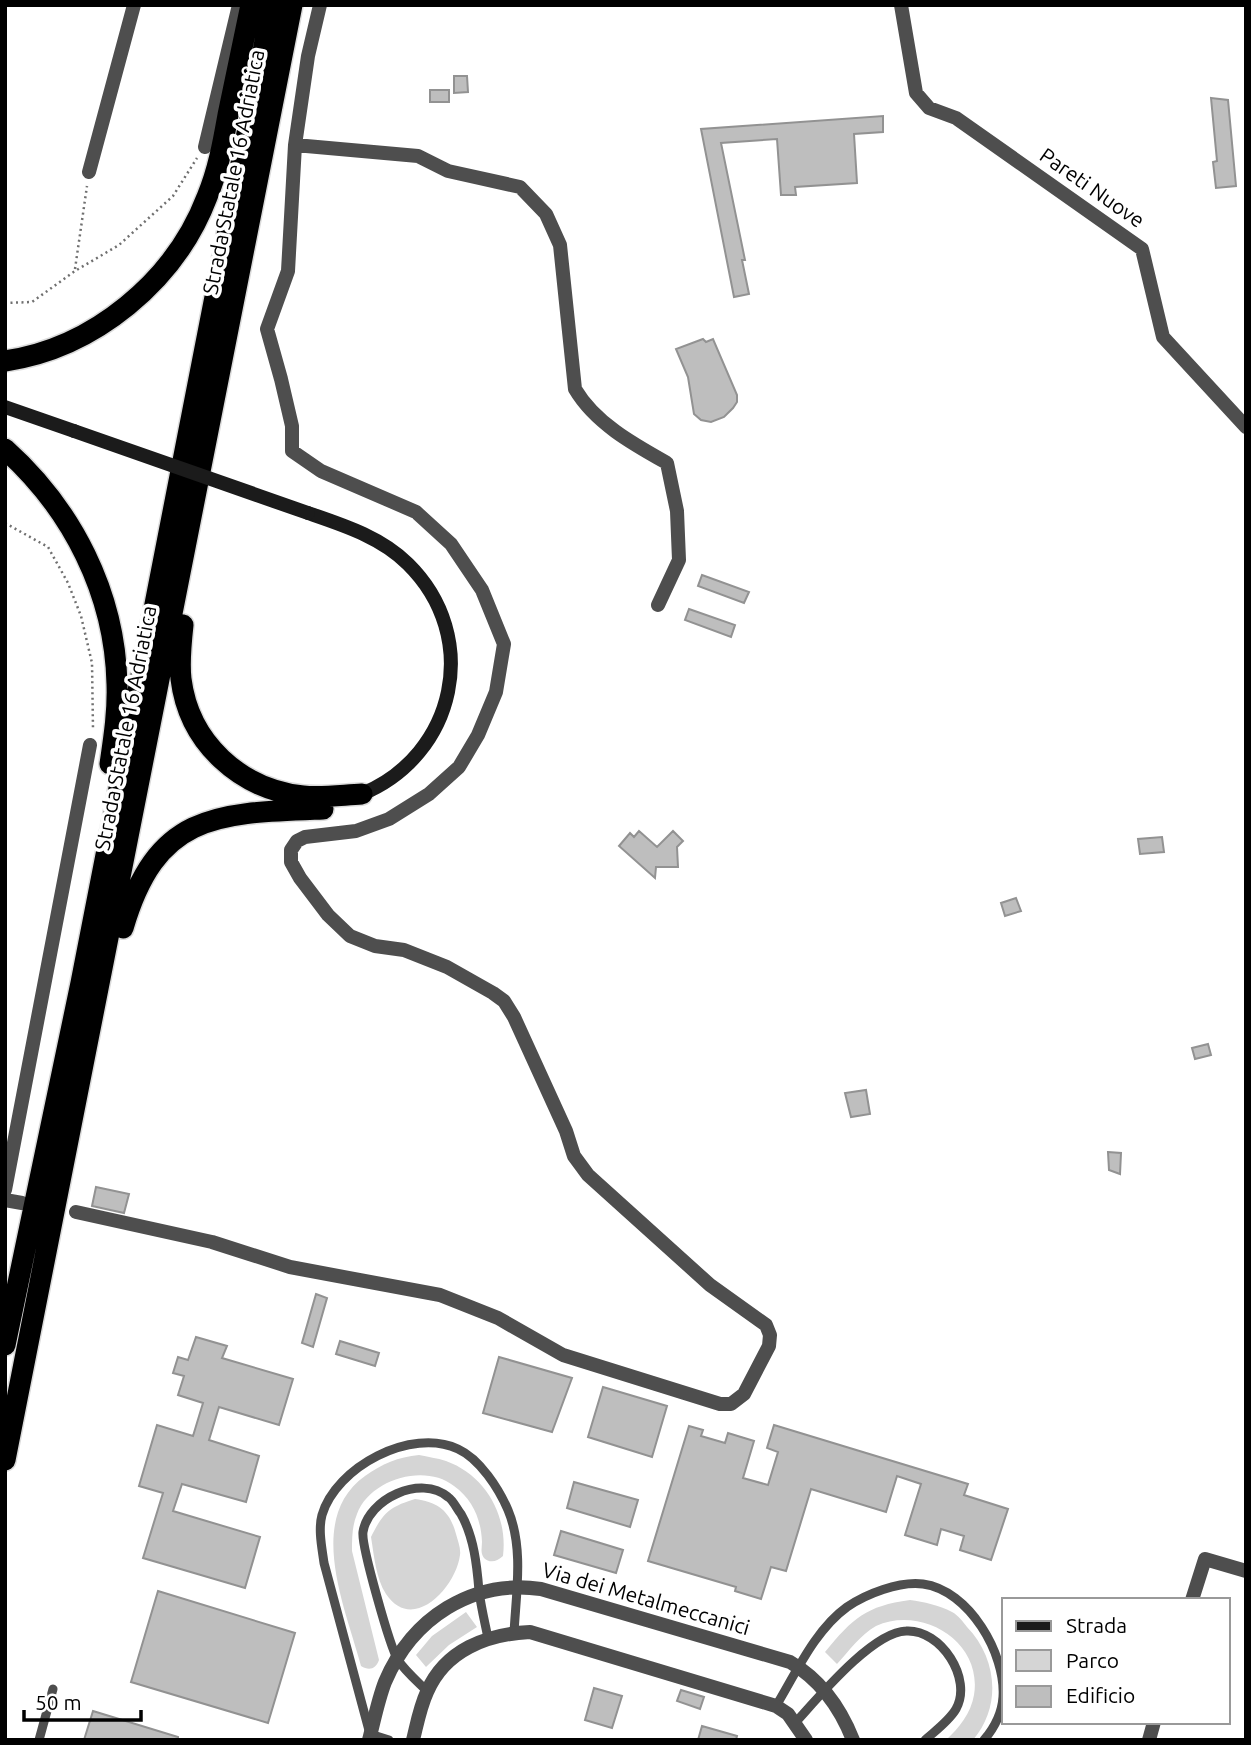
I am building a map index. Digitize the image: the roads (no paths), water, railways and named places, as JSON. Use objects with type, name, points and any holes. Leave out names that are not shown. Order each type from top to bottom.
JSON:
[{"type":"highway","points":[[5,361],[57,347],[109,319],[153,282],[182,246],[200,215],[214,177],[251,5]]},
{"type":"highway","name":"Strada Statale 16 Adriatica","points":[[5,1345],[81,983],[272,5]]},
{"type":"highway","name":"Strada Statale 16 Adriatica","points":[[5,1460],[292,5]]},
{"type":"highway","points":[[5,449],[39,483],[76,536],[104,603],[114,653],[116,723],[81,983]]},
{"type":"highway","points":[[197,489],[180,659],[184,694],[197,727],[225,762],[261,786],[308,797],[362,794]]},
{"type":"highway","points":[[87,1055],[130,906],[148,868],[163,850],[182,835],[213,820],[258,812],[322,809],[362,794]]},
{"type":"main road","points":[[5,407],[365,535],[401,558],[420,577],[432,594],[447,632],[450,676],[445,705],[435,731],[422,750],[401,772],[362,794]]},
{"type":"street","points":[[89,172],[134,5]]},
{"type":"street","points":[[205,146],[239,5]]},
{"type":"street","points":[[76,1212],[212,1242],[290,1267],[440,1295],[498,1318],[563,1355],[720,1404],[732,1404],[744,1394],[769,1346],[770,1335],[766,1325],[710,1284],[588,1175],[574,1156],[566,1131],[514,1017],[503,1002],[493,993],[447,967],[404,950],[374,946],[351,936],[328,915],[291,862],[291,850],[297,841],[305,837],[356,831],[389,819],[429,794],[458,766],[478,735],[496,692],[504,644],[482,590],[452,544],[416,512],[321,471],[292,451],[292,426],[267,329],[288,271],[295,145],[320,5]]},
{"type":"street","name":"Pareti Nuove","points":[[901,5],[916,93],[929,108],[956,118],[1142,249],[1163,337],[1246,427]]},
{"type":"street","points":[[295,145],[418,156],[448,171],[520,187],[546,214],[560,245],[575,388],[586,407],[631,443],[667,463],[677,511],[679,560],[657,605]]},
{"type":"street","points":[[5,1190],[90,745]]},
{"type":"street","points":[[5,1200],[22,1203]]},
{"type":"street","points":[[1193,1598],[1205,1559],[1246,1571]]},
{"type":"street","name":"Via dei Metalmeccanici","points":[[370,1737],[385,1682],[406,1646],[432,1618],[461,1599],[479,1592],[517,1585],[541,1589],[790,1662],[825,1690],[841,1712],[853,1740]]},
{"type":"street","points":[[413,1740],[427,1691],[446,1663],[475,1642],[530,1632],[776,1706],[795,1723],[806,1740]]},
{"type":"lane","points":[[389,1740],[370,1737],[324,1563],[322,1516],[330,1497],[350,1474],[376,1456],[410,1445],[435,1443],[458,1449],[479,1466],[509,1511],[517,1550],[513,1633]]},
{"type":"lane","points":[[427,1691],[398,1660],[367,1562],[362,1535],[366,1520],[395,1494],[414,1488],[434,1491],[448,1496],[462,1516],[478,1572],[488,1638]]},
{"type":"lane","points":[[776,1706],[819,1636],[846,1608],[896,1586],[923,1584],[946,1592],[966,1607],[988,1636],[1000,1664],[1002,1685]]},
{"type":"lane","points":[[795,1723],[860,1656],[882,1639],[905,1631],[920,1634],[937,1643],[951,1658],[958,1678],[961,1696],[955,1710],[925,1740]]},
{"type":"lane","points":[[39,1740],[53,1689]]},
{"type":"lane","points":[[984,1740],[1000,1716],[1002,1702]]}]
